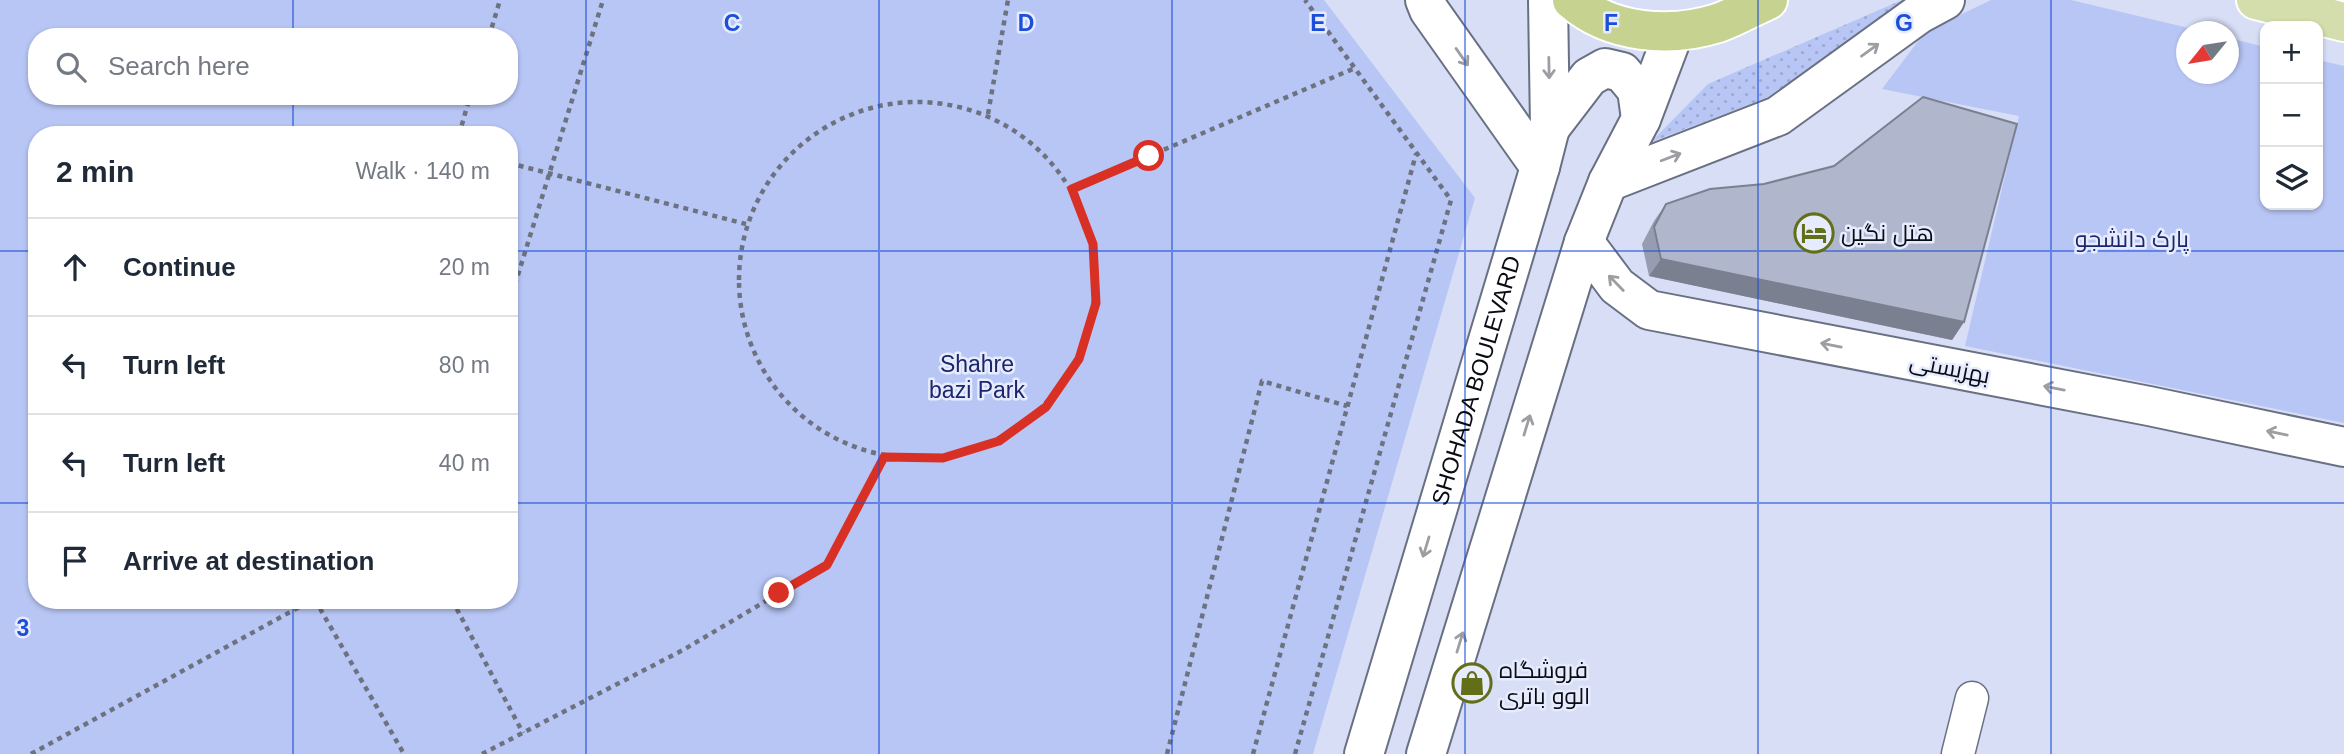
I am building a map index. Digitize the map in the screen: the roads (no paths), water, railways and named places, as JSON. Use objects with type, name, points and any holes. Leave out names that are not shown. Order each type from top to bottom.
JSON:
[{"type":"highway","points":[[1572,0],[1583,9],[1626,28],[1674,32],[1718,23],[1768,0]]},
{"type":"main road","points":[[1424,0],[1541,167]]},
{"type":"main road","name":"SHOHADA BOULEVARD","points":[[1364,754],[1541,167],[1550,128],[1548,0]]},
{"type":"main road","points":[[1608,182],[1778,116],[1919,14],[1945,0]]},
{"type":"main road","points":[[2256,0],[2344,22]]},
{"type":"main road","points":[[1426,754],[1584,242],[1608,182],[1641,119],[1674,32]]},
{"type":"main road","points":[[1550,128],[1589,76],[1605,68],[1622,72],[1637,90],[1641,119]]},
{"type":"main road","name":"بهزیستی","points":[[1584,242],[1617,286],[1649,310],[2149,406],[2344,447]]},
{"type":"street","points":[[1958,754],[1972,698]]},
{"type":"place","name":"هتل نگین","points":[[1814,233]]},
{"type":"place","name":"فروشگاه الوو باتری","points":[[1472,683]]},
{"type":"park label","name":"پارک دانشجو","points":[[2132,239]]},
{"type":"park label","name":"Shahre bazi Park","points":[[977,377]]}]
